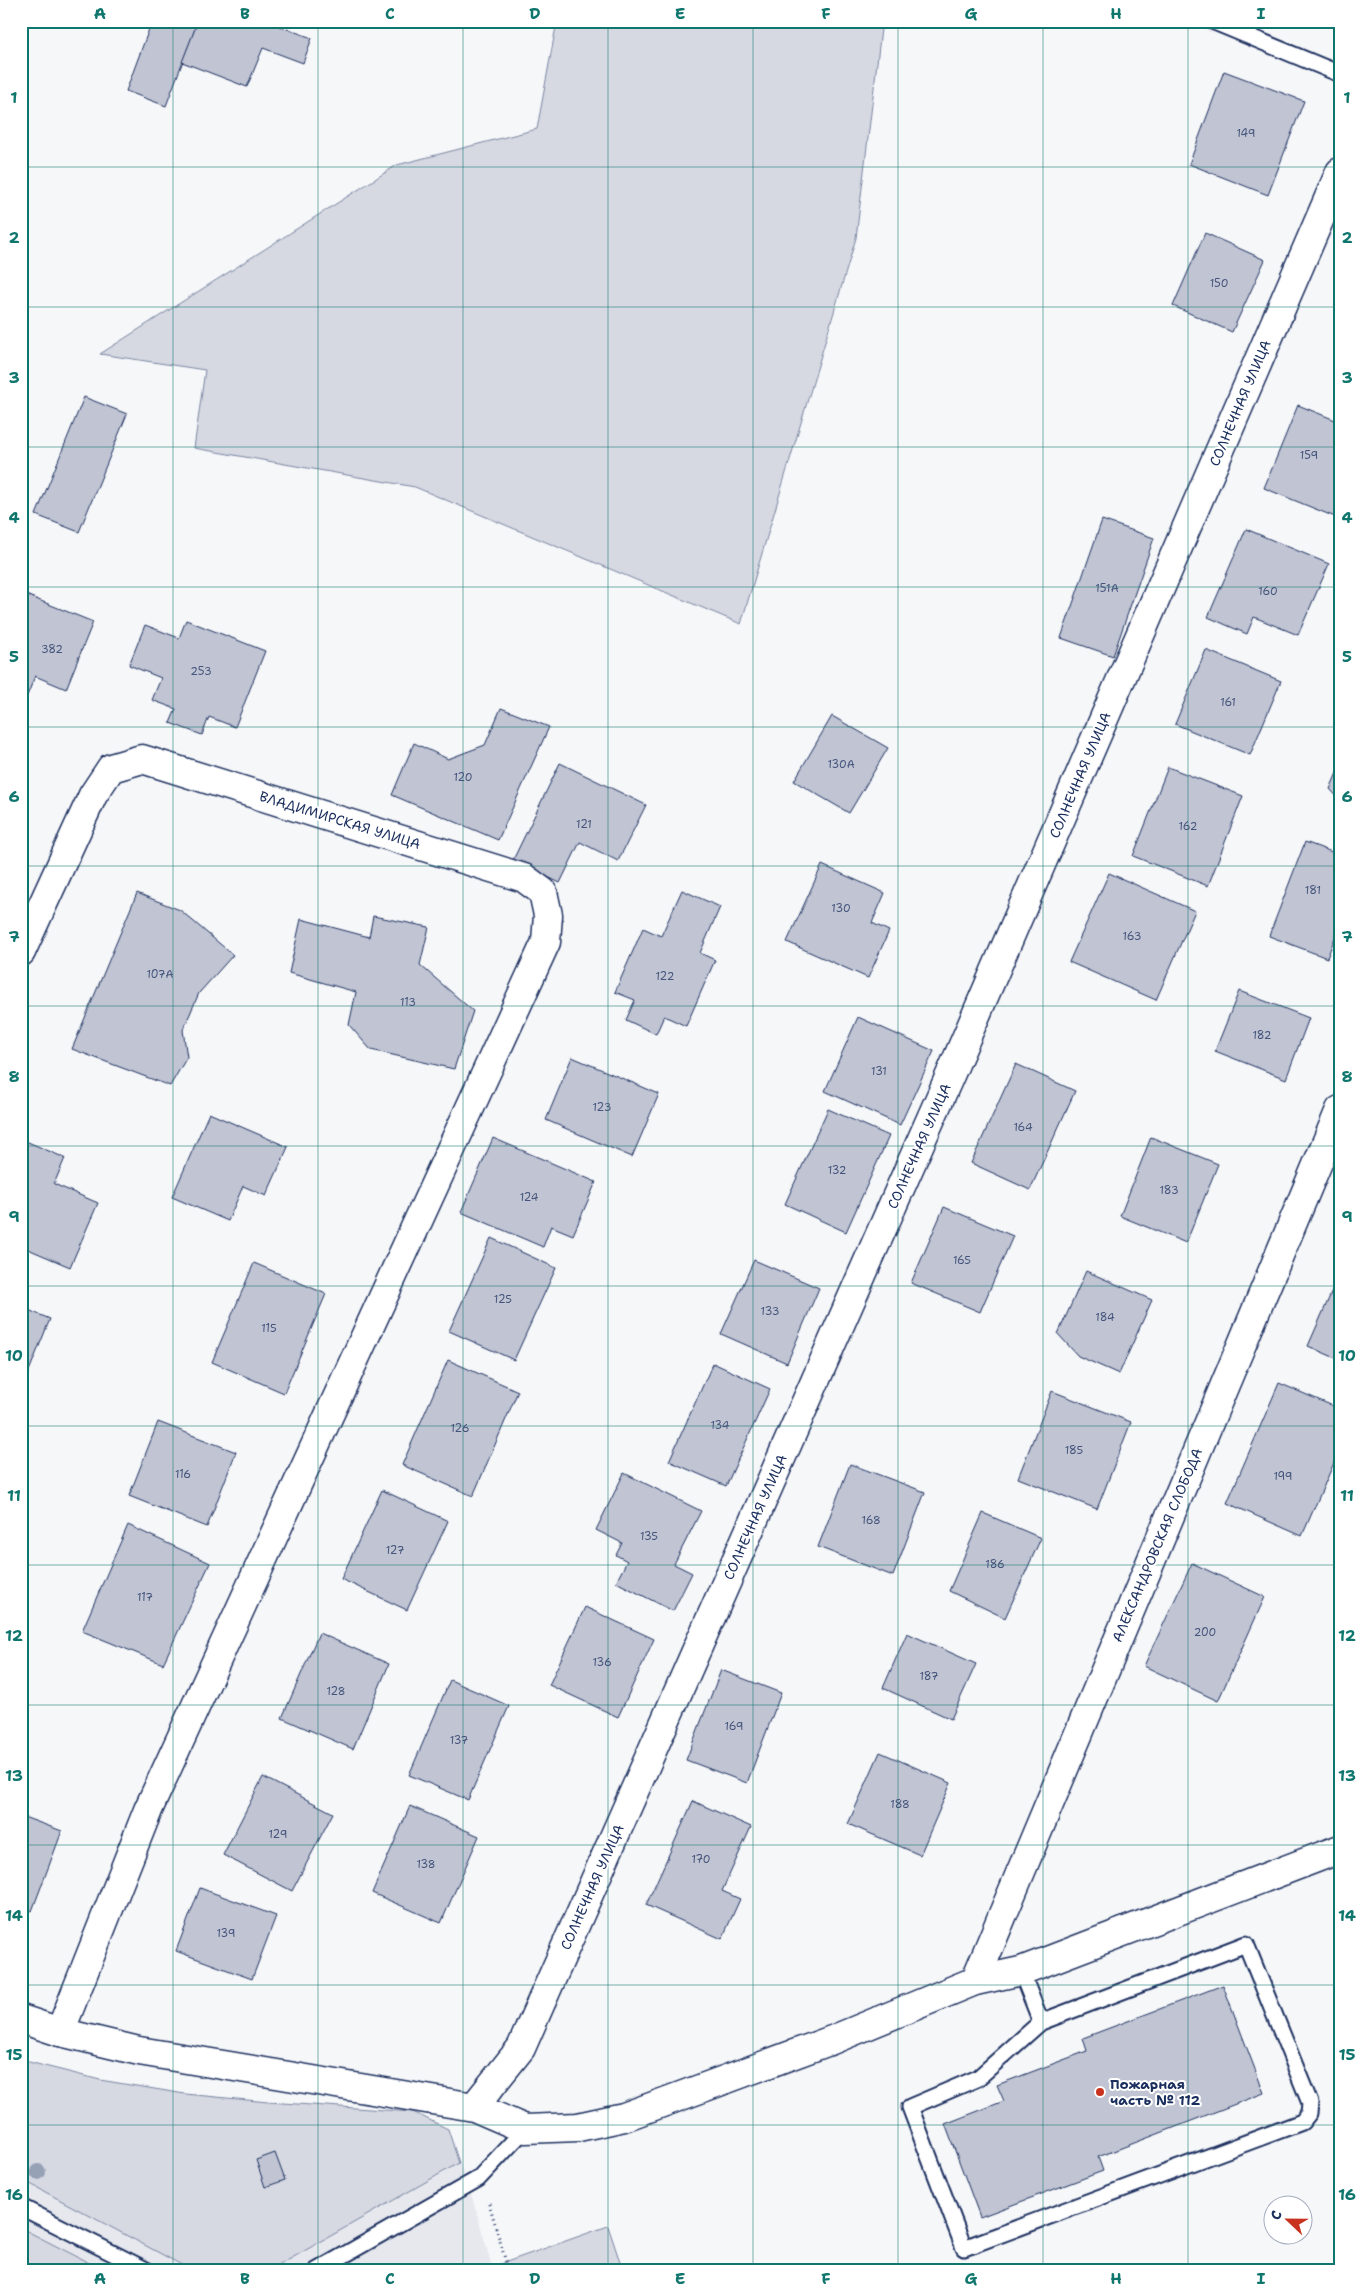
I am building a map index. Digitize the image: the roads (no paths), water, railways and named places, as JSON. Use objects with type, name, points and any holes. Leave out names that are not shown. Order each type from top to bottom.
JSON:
[{"type":"street","name":"СОЛНЕЧНАЯ УЛИЦА","points":[[474,2107],[521,2048],[951,1073],[1340,172]]},
{"type":"street","name":"ВЛАДИМИРСКАЯ УЛИЦА","points":[[21,952],[93,794],[111,768],[142,758],[524,878],[543,892],[548,915],[546,942],[148,1810],[60,2032]]},
{"type":"street","name":"АЛЕКСАНДРОВСКАЯ СЛОБОДА","points":[[974,1981],[1334,1141],[1340,1110]]},
{"type":"street","points":[[21,2019],[60,2032],[139,2051],[474,2107],[526,2129],[578,2127],[624,2117],[832,2040],[974,1981],[1021,1970],[1338,1855]]},
{"type":"lane","points":[[1212,21],[1340,74]]},
{"type":"lane","points":[[1246,1944],[1310,2103],[1309,2113],[1302,2122],[964,2248],[910,2107],[978,2078],[1041,2022],[1246,1944]]},
{"type":"lane","points":[[1021,1970],[1041,2022]]},
{"type":"lane","points":[[316,2271],[478,2179],[526,2129]]},
{"type":"lane","points":[[21,2207],[148,2271]]},
{"type":"place","name":"Пожарная часть № 112","points":[[1100,2092]]}]
